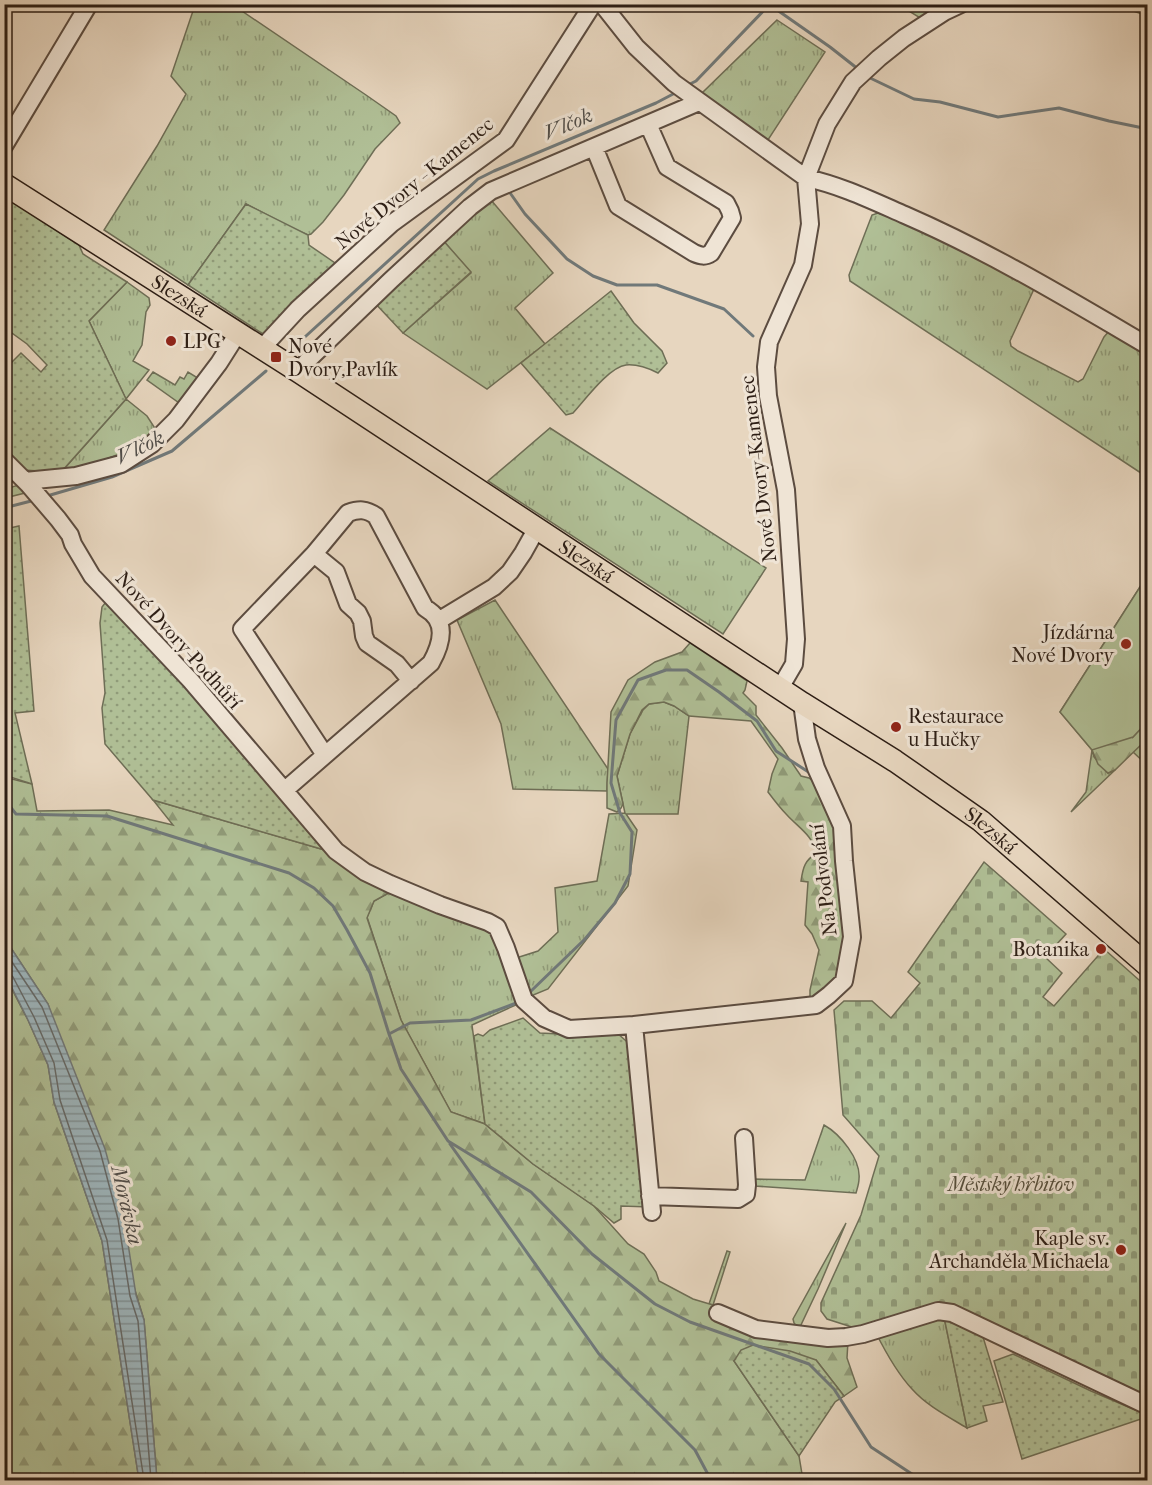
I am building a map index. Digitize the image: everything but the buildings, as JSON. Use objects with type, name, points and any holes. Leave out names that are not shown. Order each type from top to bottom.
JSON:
[{"type":"main road","name":"Slezská","points":[[4,184],[262,348],[802,703],[895,761],[981,821],[1148,966]]},
{"type":"street","points":[[4,146],[89,4]]},
{"type":"street","name":"Nové Dvory - Kamenec","points":[[262,348],[298,309],[391,224],[506,140],[593,4]]},
{"type":"street","points":[[602,4],[636,47],[674,83],[806,178],[865,197],[952,236],[1042,284],[1148,346]]},
{"type":"street","name":"Nové Dvory-Kamenec","points":[[780,688],[794,664],[796,639],[786,490],[768,396],[766,367],[769,342],[803,265],[810,224],[806,178],[827,124],[853,82],[904,38],[944,12],[961,4]]},
{"type":"street","points":[[299,372],[308,360],[391,279],[470,207],[496,188],[697,101]]},
{"type":"street","points":[[594,147],[618,206],[694,253],[706,256],[711,253],[732,218],[730,211],[726,203],[667,167],[648,124]]},
{"type":"street","points":[[4,460],[27,482],[76,476],[121,464],[152,444],[176,420],[219,363],[238,333]]},
{"type":"street","name":"Nové Dvory-Podhůří","points":[[27,482],[70,535],[92,576],[191,681],[336,851],[365,872],[497,927],[524,1000],[544,1018],[568,1029],[634,1025]]},
{"type":"street","points":[[285,790],[431,663],[437,651],[441,631],[435,615],[425,608],[376,516],[363,510],[348,513],[314,554],[242,629],[325,755]]},
{"type":"street","points":[[438,621],[495,587],[524,553],[537,528]]},
{"type":"street","points":[[314,554],[336,572],[348,604],[358,613],[362,621],[364,636],[371,647],[397,664],[411,681]]},
{"type":"street","name":"Na Podvolání","points":[[634,1025],[816,1005],[844,981],[852,937],[842,826],[813,758],[807,739],[802,703]]},
{"type":"street","points":[[634,1025],[651,1204],[738,1199],[746,1194],[744,1138]]},
{"type":"street","points":[[718,1313],[756,1329],[828,1338],[862,1334],[938,1311],[952,1313],[1148,1406]]},
{"type":"green space","points":[[195,5],[233,5],[396,116],[400,123],[375,149],[344,195],[311,234],[308,235],[294,229],[246,204],[188,285],[104,230],[157,146],[186,94],[171,76]]},
{"type":"green space","points":[[899,5],[954,5],[925,21]]},
{"type":"green space","points":[[1117,5],[1147,5],[1147,16]]},
{"type":"green space","points":[[777,20],[825,52],[766,143],[700,95]]},
{"type":"green space","points":[[5,197],[79,245],[83,254],[127,282],[89,321],[126,399],[62,471],[23,470],[4,453],[5,365],[7,367],[21,353],[41,372],[47,365],[27,344],[9,331],[5,335]]},
{"type":"green space","points":[[491,200],[553,273],[515,308],[545,344],[487,389],[403,333],[471,273],[441,238]]},
{"type":"green space","points":[[246,204],[308,235],[309,245],[338,265],[263,334],[188,285]]},
{"type":"green space","points":[[878,213],[895,218],[1010,274],[1034,289],[1010,341],[1011,346],[1018,351],[1078,382],[1083,379],[1104,337],[1110,330],[1147,353],[1147,477],[850,281],[849,275],[872,215]]},
{"type":"green space","points":[[441,238],[471,272],[403,333],[373,301]]},
{"type":"green space","points":[[127,282],[149,298],[150,305],[146,312],[142,345],[133,361],[149,370],[126,399],[89,321]]},
{"type":"green space","points":[[611,291],[634,323],[662,351],[667,363],[658,373],[634,365],[619,367],[605,378],[573,413],[566,415],[521,363]]},
{"type":"green space","points":[[153,372],[175,385],[180,377],[184,379],[188,372],[201,380],[182,405],[147,380]]},
{"type":"green space","points":[[126,399],[147,416],[158,433],[123,453],[84,467],[64,469]]},
{"type":"green space","points":[[550,428],[766,568],[723,634],[488,481]]},
{"type":"green space","points":[[22,484],[29,492],[5,498],[5,489]]},
{"type":"green space","points":[[19,526],[34,711],[15,713],[32,784],[4,775],[5,529]]},
{"type":"green space","name":"Jízdárna Nové Dvory","points":[[1147,576],[1133,737],[1147,722],[1147,739],[1115,770],[1108,773],[1098,764],[1092,750],[1060,712]]},
{"type":"green space","name":"Jízdárna Nové Dvory","points":[[1147,576],[1147,722],[1133,737],[1092,750],[1060,712]]},
{"type":"green space","points":[[109,598],[335,853],[153,800],[105,744],[102,708],[105,693],[100,623],[102,607]]},
{"type":"green space","points":[[495,600],[608,769],[607,791],[513,789],[501,724],[457,620]]},
{"type":"green space","points":[[690,643],[747,681],[743,693],[756,706],[756,715],[801,776],[809,778],[818,785],[839,829],[849,930],[843,976],[812,999],[810,990],[819,950],[805,925],[808,882],[801,881],[805,864],[817,853],[808,836],[768,792],[778,759],[751,721],[689,716],[664,702],[649,704],[642,710],[630,734],[617,776],[623,804],[617,812],[607,808],[611,712],[628,680],[655,662],[682,652]]},
{"type":"green space","points":[[664,702],[689,716],[678,814],[626,814],[637,830],[628,886],[548,989],[526,998],[513,959],[538,951],[558,932],[555,888],[597,881],[609,814],[625,813],[617,776],[630,734],[643,710],[649,704]]},
{"type":"green space","points":[[1147,739],[1147,765],[1133,752]]},
{"type":"green space","points":[[1092,750],[1094,757],[1108,773],[1115,770],[1071,812],[1086,792]]},
{"type":"green space","points":[[4,777],[32,784],[37,811],[109,810],[173,825],[153,800],[335,853],[394,890],[374,901],[367,918],[401,1020],[451,1112],[485,1124],[533,1164],[594,1206],[628,1244],[644,1254],[659,1281],[693,1299],[713,1305],[711,1314],[848,1341],[847,1358],[857,1387],[844,1396],[816,1360],[734,1361],[799,1456],[803,1480],[157,1480],[144,1320],[48,1004],[5,939]]},
{"type":"green space","name":"Městský hřbitov","points":[[984,862],[1066,934],[1045,957],[1062,973],[1043,997],[1054,1006],[1104,949],[1147,987],[1147,1400],[954,1308],[861,1330],[827,1319],[821,1311],[821,1303],[861,1215],[879,1156],[843,1115],[834,1010],[844,1001],[872,1001],[891,1018],[920,983],[908,972]]},
{"type":"green space","points":[[394,890],[481,923],[496,938],[520,1003],[472,1025],[485,1124],[451,1112],[401,1020],[367,917],[374,901]]},
{"type":"green space","points":[[4,974],[48,1065],[54,1102],[102,1241],[139,1480],[5,1480]]},
{"type":"green space","points":[[523,1018],[540,1033],[617,1033],[633,1047],[650,1207],[621,1206],[621,1219],[614,1223],[594,1206],[533,1164],[485,1124],[474,1036],[478,1034],[483,1036],[490,1030]]},
{"type":"green space","points":[[824,1125],[843,1141],[857,1163],[859,1181],[856,1193],[755,1186],[754,1179],[805,1180]]},
{"type":"green space","points":[[846,1223],[818,1289],[799,1329],[793,1319]]},
{"type":"green space","points":[[727,1251],[730,1252],[713,1305],[709,1304]]},
{"type":"green space","points":[[944,1317],[967,1428],[931,1406],[912,1389],[892,1362],[876,1333]]},
{"type":"green space","points":[[944,1317],[983,1337],[1003,1402],[983,1406],[987,1421],[967,1428]]},
{"type":"green space","points":[[753,1345],[790,1351],[816,1360],[844,1396],[835,1402],[799,1456],[734,1361],[741,1350]]},
{"type":"green space","points":[[1013,1354],[1147,1415],[1147,1417],[1022,1459],[994,1361]]},
{"type":"water","points":[[5,939],[48,1004],[105,1149],[124,1218],[136,1295],[144,1320],[157,1480],[139,1480],[102,1241],[54,1102],[48,1065],[5,974]]},
{"type":"waterway","name":"Vlčok","points":[[686,86],[696,81],[770,4]]},
{"type":"waterway","name":"Vlčok","points":[[770,5],[858,69]]},
{"type":"waterway","name":"Vlčok","points":[[868,77],[914,99],[940,102],[998,117],[1059,108],[1148,129]]},
{"type":"waterway","name":"Vlčok","points":[[295,346],[478,179],[675,93]]},
{"type":"waterway","points":[[508,190],[525,214],[567,259],[593,276],[617,285],[657,285],[724,309],[753,336]]},
{"type":"waterway","name":"Vlčok","points":[[47,496],[112,477],[172,451],[266,371]]},
{"type":"waterway","name":"Vlčok","points":[[4,508],[35,500]]},
{"type":"waterway","points":[[530,992],[585,939],[615,903],[630,874],[632,832],[620,813],[611,783],[616,720],[638,680],[666,670],[687,670],[757,721],[776,751],[810,773]]},
{"type":"waterway","points":[[4,799],[16,814],[107,816],[289,873],[314,888],[333,906],[370,973],[401,1069],[448,1141],[531,1192],[592,1254],[655,1304],[690,1322],[809,1364],[834,1389],[871,1447],[921,1480]]},
{"type":"waterway","points":[[389,1034],[410,1023],[471,1020],[519,1002]]},
{"type":"waterway","points":[[450,1144],[599,1354],[695,1450],[711,1480]]},
{"type":"place","name":"LPG","points":[[171,341]]},
{"type":"place","name":"Nové Dvory,Pavlík","points":[[276,357]]},
{"type":"place","name":"Jízdárna Nové Dvory","points":[[1126,644]]},
{"type":"place","name":"Restaurace u Hučky","points":[[896,727]]},
{"type":"place","name":"Botanika","points":[[1101,949]]},
{"type":"place","name":"Kaple sv. Archanděla Michaela","points":[[1121,1250]]},
{"type":"water label","name":"Morávka","points":[[127,1205]]}]
